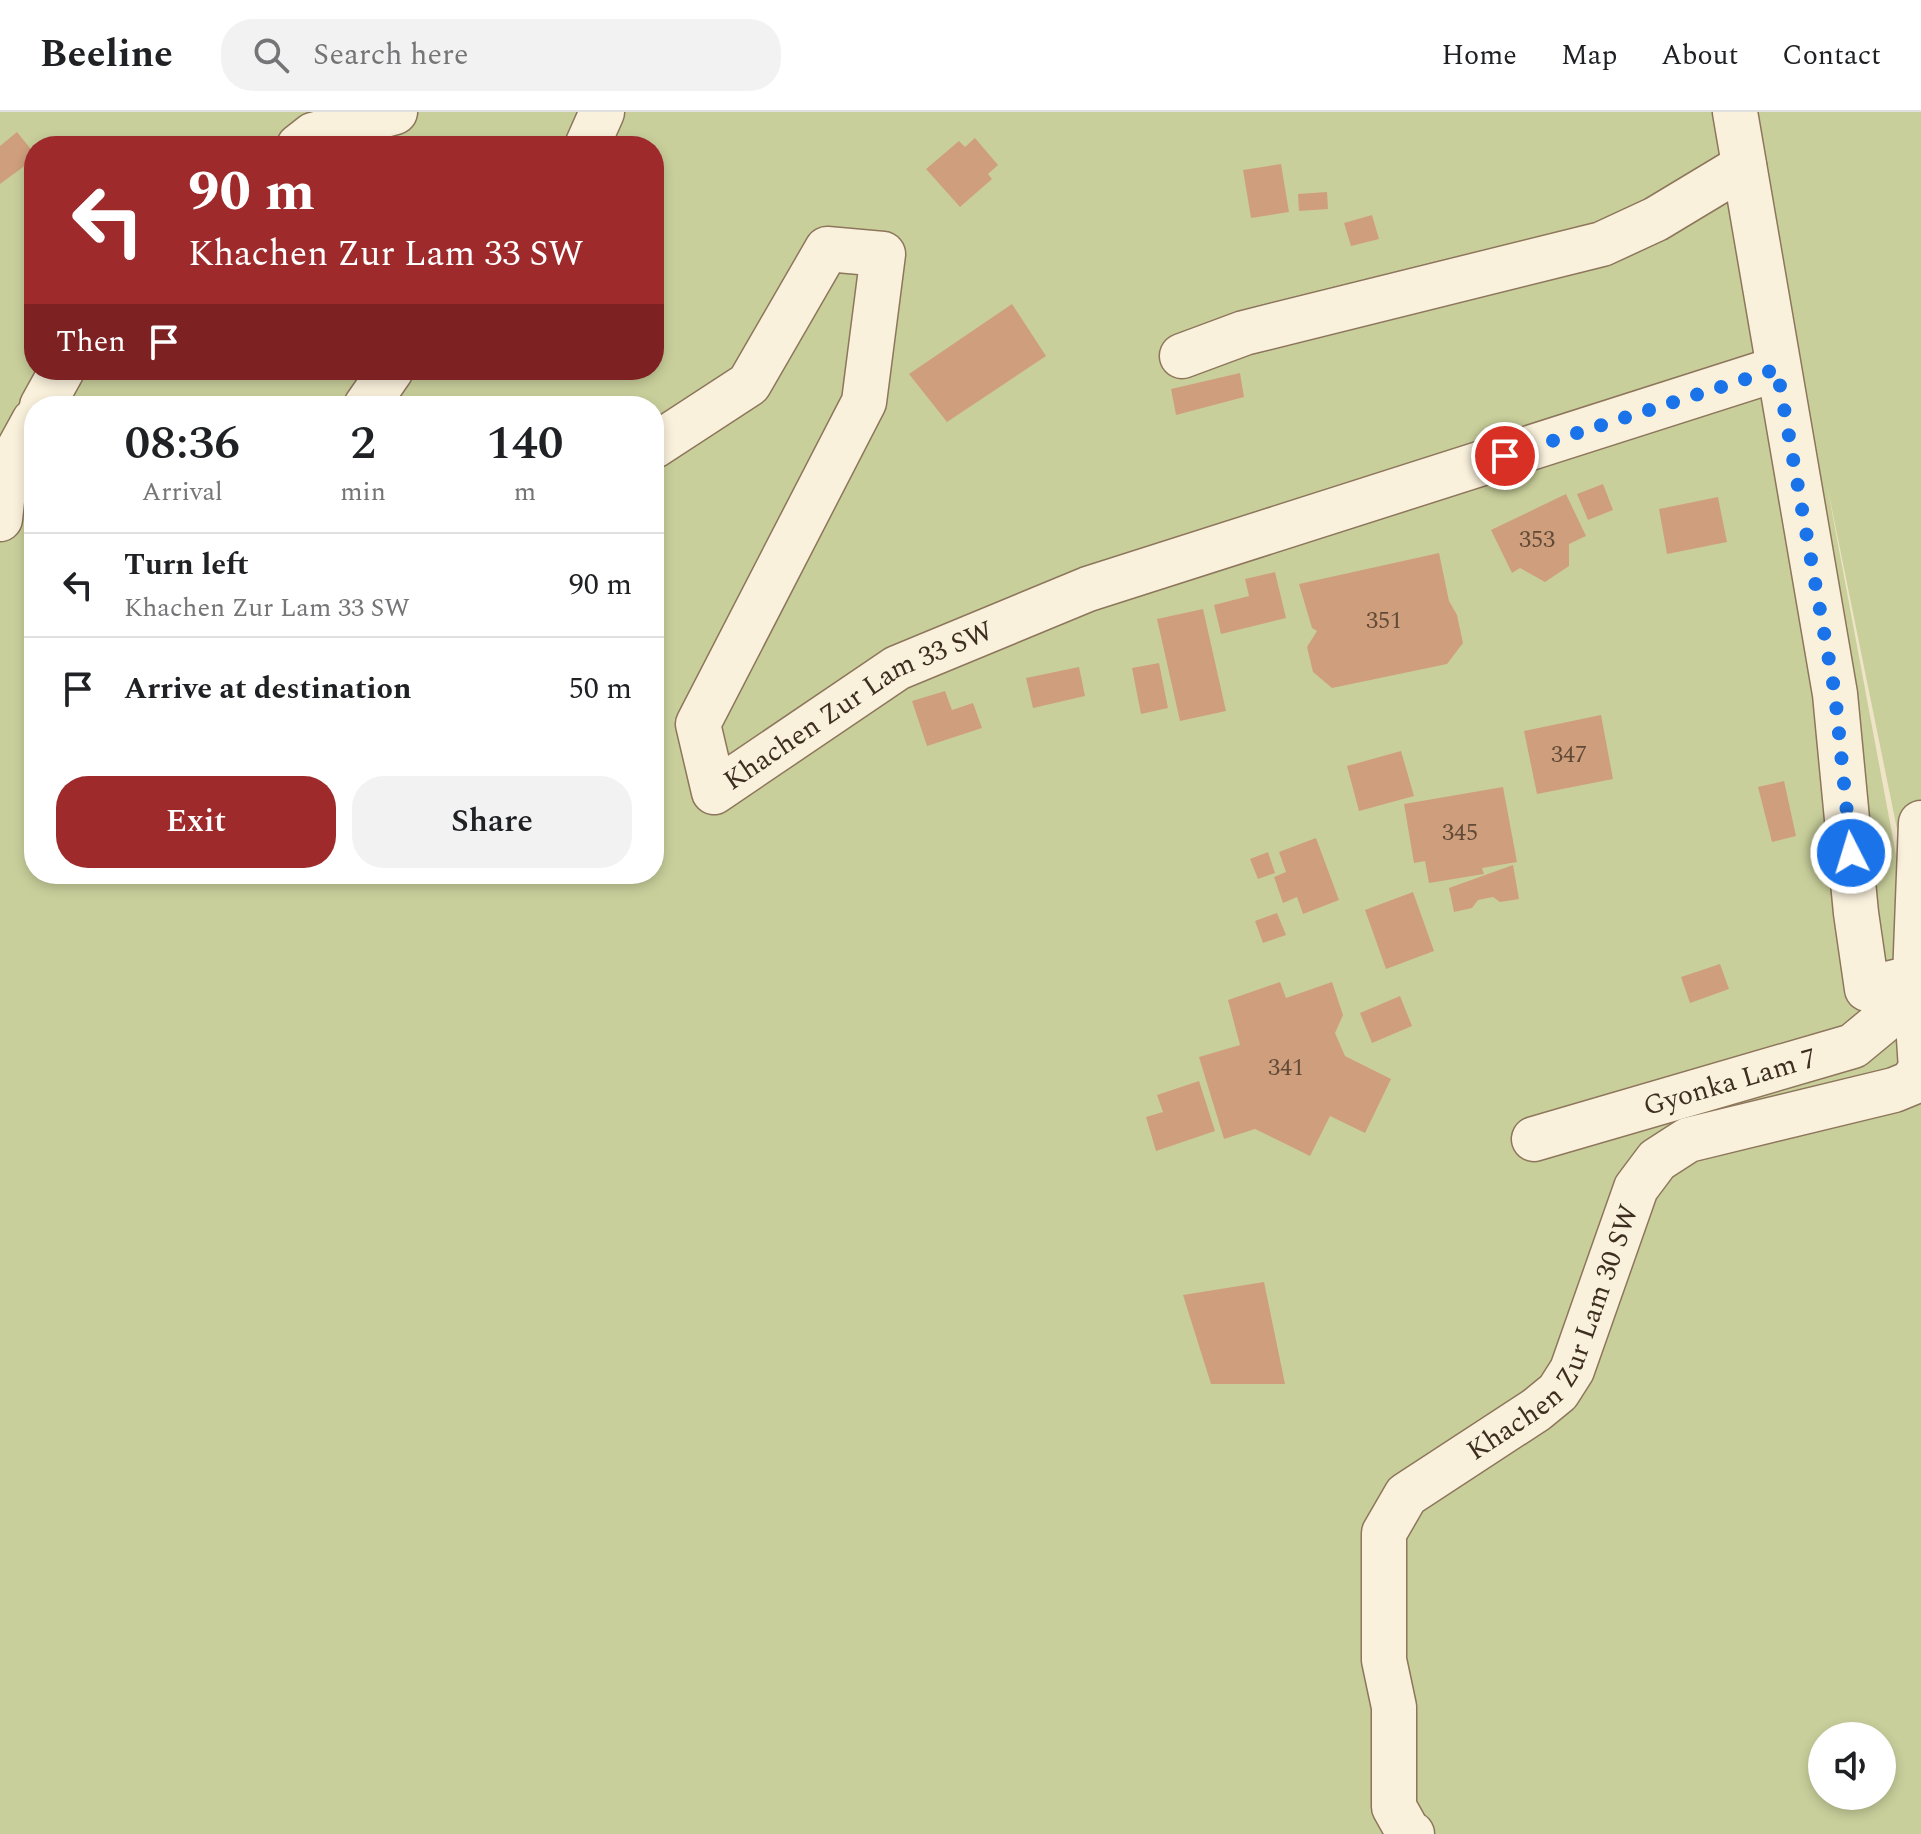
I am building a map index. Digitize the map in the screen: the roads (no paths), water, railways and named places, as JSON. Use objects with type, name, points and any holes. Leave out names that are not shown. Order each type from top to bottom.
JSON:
[{"type":"street","points":[[312,136],[395,112]]},
{"type":"street","points":[[591,136],[602,112]]},
{"type":"street","points":[[1735,112],[1835,694],[1856,913],[1867,989],[1901,980],[1921,823]]},
{"type":"street","points":[[1182,356],[1244,333],[1602,244],[1656,219],[1744,166]]},
{"type":"street","name":"Khachen Zur Lam 33 SW","points":[[664,439],[749,384],[827,249],[883,254],[864,402],[698,724],[714,792],[897,668],[1088,589],[1777,369]]},
{"type":"street","points":[[0,519],[5,474],[24,439]]},
{"type":"street","name":"Gyonka Lam 7","points":[[1534,1139],[1853,1046],[1882,1022],[1901,980]]},
{"type":"street","name":"Khachen Zur Lam 30 SW","points":[[1412,1834],[1394,1807],[1394,1707],[1384,1660],[1384,1533],[1406,1495],[1536,1410],[1558,1392],[1572,1370],[1636,1188],[1657,1160],[1688,1140],[1894,1090],[1911,1083],[1921,1069],[1901,980]]}]
